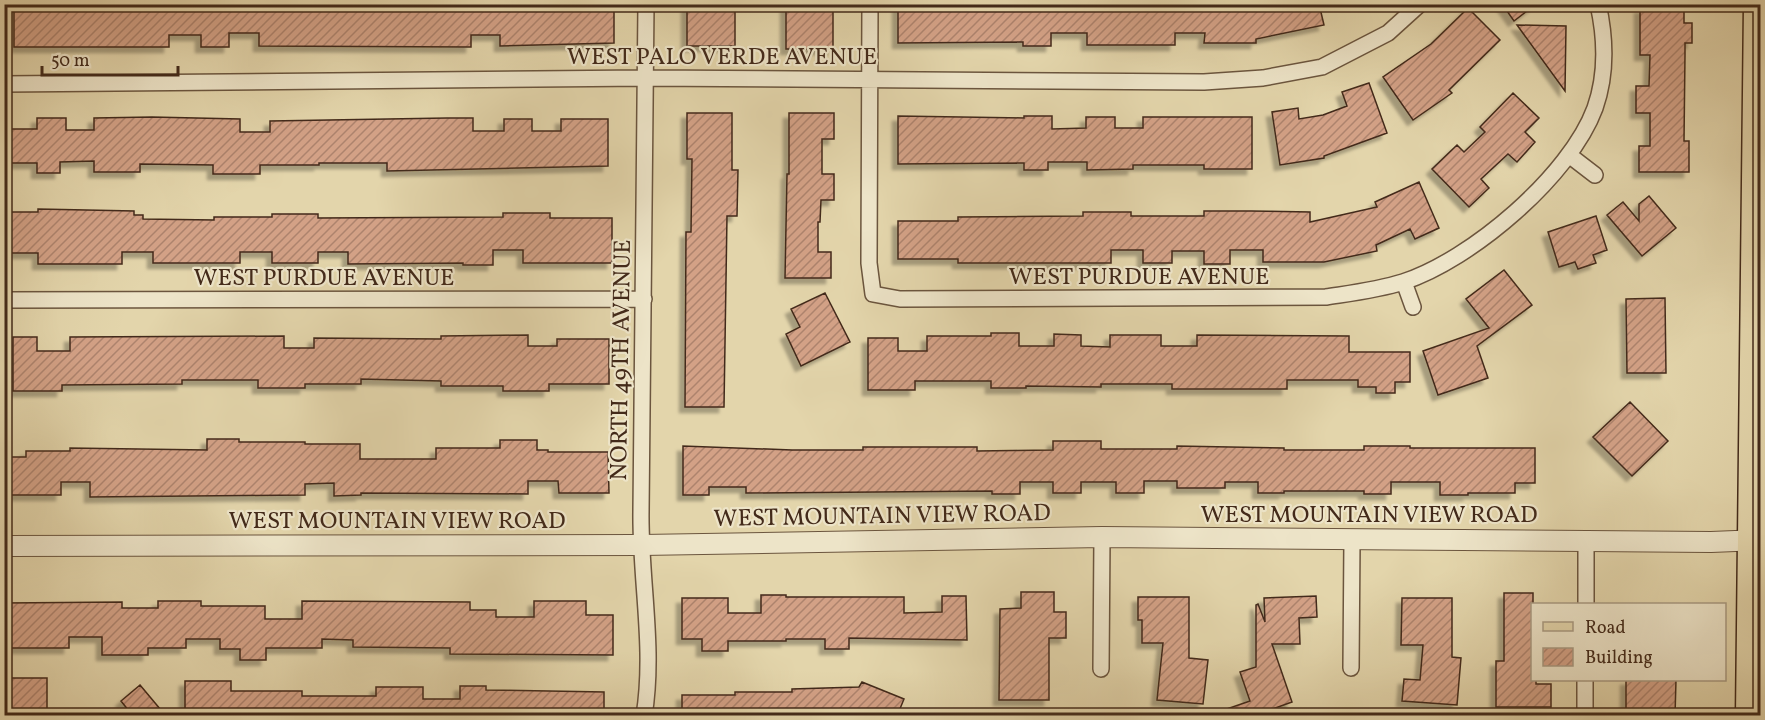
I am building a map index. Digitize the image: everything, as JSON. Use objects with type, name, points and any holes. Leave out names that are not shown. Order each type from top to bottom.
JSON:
[{"type":"main road","points":[[1749,716],[1755,540],[1756,4]]},
{"type":"street","name":"NORTH 49TH AVENUE","points":[[644,716],[647,698],[642,545],[646,4]]},
{"type":"street","points":[[870,4],[871,78]]},
{"type":"street","name":"WEST PALO VERDE AVENUE","points":[[4,84],[645,78],[1204,82],[1263,78],[1322,68],[1388,33],[1420,4]]},
{"type":"street","name":"WEST PURDUE AVENUE","points":[[871,78],[868,263],[873,294],[900,299],[1326,297],[1367,291],[1404,282],[1440,266],[1475,246],[1518,210],[1569,155],[1583,134],[1595,108],[1602,82],[1605,54],[1598,4]]},
{"type":"street","points":[[1569,155],[1595,175]]},
{"type":"street","points":[[1404,282],[1413,307]]},
{"type":"street","name":"WEST PURDUE AVENUE","points":[[4,300],[644,299]]},
{"type":"street","points":[[1101,669],[1102,537]]},
{"type":"street","name":"WEST MOUNTAIN VIEW ROAD","points":[[4,546],[642,545],[1102,537],[1711,542],[1755,540]]},
{"type":"street","points":[[1352,540],[1352,669]]},
{"type":"street","points":[[1586,541],[1586,603]]},
{"type":"street","points":[[1585,681],[1585,716]]},
{"type":"building","points":[[14,4],[490,4],[490,10],[562,10],[562,6],[614,6],[614,43],[500,46],[500,35],[471,35],[471,47],[259,46],[259,33],[229,33],[229,47],[201,47],[201,35],[169,35],[169,47],[14,47]]},
{"type":"building","points":[[687,4],[735,4],[735,46],[687,46]]},
{"type":"building","points":[[786,4],[833,4],[833,49],[786,49]]},
{"type":"building","points":[[898,4],[1319,4],[1324,25],[1256,39],[1256,43],[1204,43],[1205,33],[1175,33],[1175,45],[1087,45],[1087,33],[1051,33],[1051,46],[1023,46],[1023,42],[898,43]]},
{"type":"building","points":[[1502,4],[1536,4],[1514,21]]},
{"type":"building","points":[[1468,8],[1500,40],[1449,90],[1452,93],[1413,120],[1383,77],[1431,44]]},
{"type":"building","points":[[1640,8],[1684,8],[1684,23],[1692,23],[1692,43],[1685,43],[1684,141],[1689,141],[1689,172],[1639,172],[1639,146],[1650,146],[1650,113],[1636,113],[1636,86],[1649,86],[1650,55],[1640,55]]},
{"type":"building","points":[[1517,25],[1566,26],[1565,91]]},
{"type":"building","points":[[1369,83],[1387,133],[1324,156],[1324,158],[1280,165],[1272,112],[1298,108],[1299,119],[1323,115],[1347,106],[1342,92]]},
{"type":"building","points":[[1513,93],[1539,118],[1525,132],[1535,142],[1517,162],[1508,154],[1481,179],[1489,188],[1469,207],[1432,169],[1457,145],[1464,152],[1485,132],[1480,127]]},
{"type":"building","points":[[687,113],[732,113],[732,170],[738,170],[737,216],[727,216],[724,407],[685,407],[686,232],[691,232],[692,159],[687,159]]},
{"type":"building","points":[[789,113],[834,113],[834,139],[822,139],[822,174],[834,174],[834,200],[821,200],[820,222],[818,222],[818,252],[831,252],[831,278],[785,278]]},
{"type":"building","points":[[898,116],[1024,118],[1024,116],[1052,116],[1052,129],[1086,128],[1086,117],[1115,117],[1115,128],[1143,128],[1143,117],[1252,117],[1252,169],[1204,169],[1204,165],[1133,165],[1133,169],[1087,170],[1087,162],[1048,162],[1048,170],[1024,170],[1024,163],[898,164]]},
{"type":"building","points":[[37,118],[66,118],[66,130],[94,130],[94,118],[240,119],[240,132],[270,132],[270,121],[447,118],[473,118],[473,131],[504,131],[504,119],[532,119],[532,131],[561,131],[561,119],[608,119],[608,166],[387,171],[387,163],[319,163],[319,165],[260,165],[260,174],[213,174],[213,165],[140,164],[140,172],[94,172],[94,161],[60,162],[60,173],[37,173],[37,163],[4,163],[4,129],[37,129]]},
{"type":"building","points":[[1419,182],[1439,228],[1415,239],[1410,229],[1376,245],[1377,251],[1324,262],[1263,262],[1263,250],[1230,250],[1230,264],[1204,264],[1204,251],[1172,251],[1172,263],[1143,263],[1143,250],[1111,250],[1111,263],[958,263],[958,259],[898,259],[898,221],[958,221],[958,217],[1083,216],[1083,212],[1131,212],[1131,216],[1204,216],[1204,211],[1251,211],[1310,212],[1310,222],[1377,207],[1375,202]]},
{"type":"building","points":[[1649,196],[1676,228],[1642,256],[1607,215],[1623,202],[1639,221],[1639,204]]},
{"type":"building","points":[[38,209],[134,211],[134,215],[143,215],[143,219],[214,220],[214,217],[272,217],[272,214],[318,214],[318,218],[503,217],[503,213],[550,213],[550,218],[612,218],[612,263],[523,263],[523,250],[493,250],[493,265],[348,264],[348,252],[318,252],[318,263],[272,263],[272,252],[240,252],[240,263],[153,263],[153,252],[122,252],[122,264],[38,264],[38,253],[4,253],[4,212],[38,212]]},
{"type":"building","points":[[1596,216],[1607,250],[1593,255],[1596,263],[1578,269],[1575,262],[1559,267],[1548,232]]},
{"type":"building","points":[[1504,270],[1532,305],[1477,346],[1488,378],[1438,395],[1423,351],[1489,328],[1466,299]]},
{"type":"building","points":[[825,293],[850,342],[801,366],[786,334],[800,327],[791,309]]},
{"type":"building","points":[[1665,298],[1666,373],[1627,373],[1626,299]]},
{"type":"building","points":[[991,333],[1019,333],[1019,346],[1054,346],[1054,334],[1081,335],[1081,346],[1110,347],[1110,335],[1161,335],[1161,346],[1197,346],[1197,335],[1349,336],[1349,352],[1410,352],[1410,382],[1395,382],[1395,393],[1376,393],[1376,387],[1358,387],[1358,380],[1287,380],[1287,389],[1172,389],[1172,384],[991,388],[991,381],[915,381],[915,390],[868,390],[868,338],[898,338],[898,351],[927,351],[927,336],[991,336]]},
{"type":"building","points":[[528,335],[528,346],[557,346],[557,339],[609,339],[609,384],[549,384],[549,391],[503,391],[503,386],[441,386],[441,381],[361,379],[361,384],[305,384],[305,388],[258,388],[258,380],[182,380],[182,384],[62,385],[62,391],[13,391],[13,337],[37,337],[37,351],[70,351],[70,337],[284,336],[284,348],[314,348],[314,338],[441,339],[441,336]]},
{"type":"building","points":[[1630,402],[1668,441],[1632,476],[1593,437]]},
{"type":"building","points":[[207,439],[239,439],[239,442],[360,444],[360,459],[436,459],[436,448],[500,448],[500,440],[537,440],[537,450],[548,450],[548,452],[608,452],[609,493],[559,493],[558,481],[528,481],[528,494],[361,493],[361,495],[334,496],[334,483],[305,484],[305,495],[90,497],[90,482],[61,482],[61,495],[10,495],[10,457],[26,457],[26,451],[70,451],[70,448],[207,450]]},
{"type":"building","points":[[1053,441],[1101,441],[1101,449],[1177,449],[1177,446],[1284,448],[1284,450],[1364,450],[1364,446],[1535,448],[1535,483],[1515,483],[1515,493],[1468,493],[1468,495],[1440,495],[1440,482],[1391,482],[1391,494],[1364,494],[1364,491],[1258,493],[1258,482],[1225,482],[1225,488],[1177,488],[1177,481],[1144,481],[1144,493],[1116,493],[1116,482],[1081,482],[1081,493],[1053,493],[1053,482],[1020,482],[1020,494],[992,494],[992,491],[746,493],[746,487],[709,487],[709,495],[683,495],[683,446],[792,450],[863,450],[863,447],[977,447],[977,451],[1053,450]]},
{"type":"building","points":[[1021,592],[1054,592],[1054,612],[1066,612],[1066,638],[1049,638],[1049,700],[999,700],[1000,609],[1021,608]]},
{"type":"building","points":[[1504,593],[1533,593],[1531,681],[1536,681],[1536,684],[1551,684],[1551,707],[1496,707],[1496,661],[1504,661]]},
{"type":"building","points":[[761,595],[904,597],[904,613],[942,612],[942,596],[966,596],[967,640],[849,638],[849,649],[825,649],[825,639],[728,641],[728,651],[702,651],[702,639],[682,639],[682,598],[728,598],[728,613],[761,613]]},
{"type":"building","points":[[1316,596],[1317,617],[1299,618],[1300,644],[1272,644],[1292,702],[1253,716],[1215,716],[1215,713],[1250,701],[1240,672],[1256,667],[1256,605],[1258,604],[1265,622],[1264,598]]},
{"type":"building","points":[[1138,597],[1189,597],[1189,658],[1208,660],[1203,704],[1157,700],[1163,643],[1142,643],[1142,620],[1138,620]]},
{"type":"building","points":[[1402,598],[1452,598],[1452,657],[1461,658],[1457,705],[1402,701],[1404,679],[1420,680],[1423,645],[1401,645]]},
{"type":"building","points":[[158,601],[201,601],[201,606],[265,606],[265,619],[302,619],[302,601],[470,602],[470,610],[496,610],[496,617],[534,617],[534,601],[586,601],[586,615],[613,615],[613,655],[450,654],[450,648],[353,647],[353,640],[322,639],[322,648],[266,648],[266,660],[240,660],[240,649],[220,649],[220,639],[186,639],[186,648],[148,648],[148,655],[102,655],[102,637],[69,637],[69,648],[4,648],[4,603],[122,602],[122,608],[158,608]]},
{"type":"building","points":[[9,678],[47,678],[47,716],[9,716]]},
{"type":"building","points":[[185,681],[231,681],[231,691],[302,691],[302,696],[376,696],[376,687],[423,687],[423,699],[460,699],[460,686],[486,686],[486,690],[604,692],[604,716],[185,716]]},
{"type":"building","points":[[1626,681],[1676,681],[1675,716],[1626,716]]},
{"type":"building","points":[[862,682],[904,699],[897,716],[682,716],[682,695],[792,692],[792,689],[859,687]]},
{"type":"building","points":[[140,685],[166,716],[133,716],[121,701]]}]
